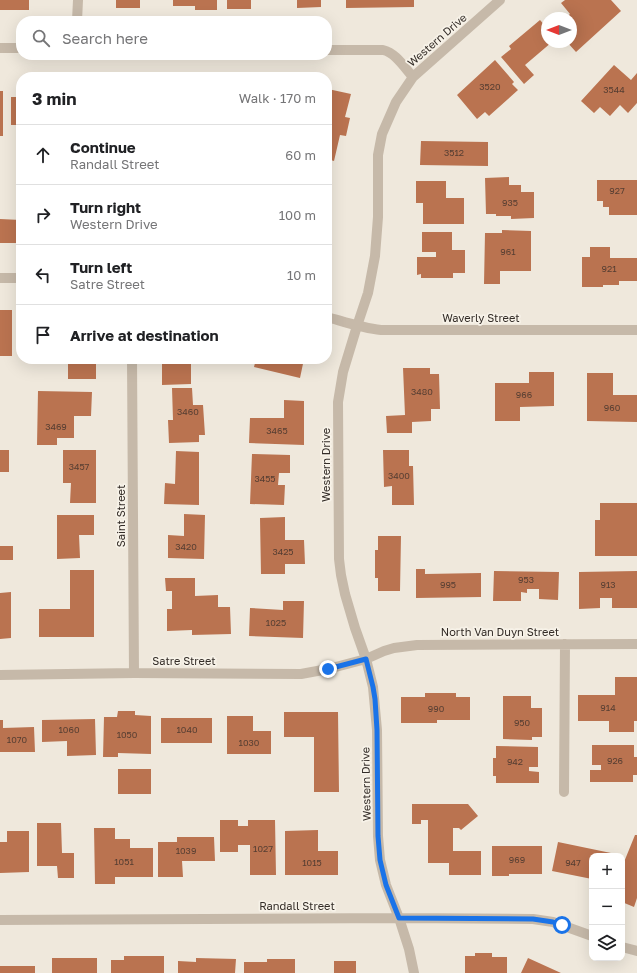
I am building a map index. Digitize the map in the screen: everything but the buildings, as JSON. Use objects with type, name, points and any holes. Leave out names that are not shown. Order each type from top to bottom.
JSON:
[{"type":"street","points":[[77,16],[78,0]]},
{"type":"street","name":"Western Drive","points":[[414,973],[409,949],[386,885],[380,860],[378,836],[377,730],[375,699],[366,659],[344,594],[341,575],[339,559],[338,402],[343,372],[368,293],[375,256],[378,217],[378,155],[382,134],[387,120],[396,102],[413,77],[500,0]]},
{"type":"street","points":[[0,48],[16,48]]},
{"type":"street","points":[[332,50],[387,51],[393,55],[413,77]]},
{"type":"street","points":[[0,278],[16,278]]},
{"type":"street","name":"Waverly Street","points":[[332,318],[357,326],[381,330],[637,330]]},
{"type":"street","name":"Saint Street","points":[[132,364],[134,673]]},
{"type":"street","points":[[564,792],[565,644]]},
{"type":"street","name":"North Van Duyn Street","points":[[366,659],[394,648],[417,645],[637,644]]},
{"type":"street","name":"Satre Street","points":[[0,675],[134,673],[301,674],[366,659]]},
{"type":"street","name":"Randall Street","points":[[0,920],[399,918],[533,919],[553,922],[589,935]]},
{"type":"street","points":[[625,948],[637,952]]},
{"type":"route","points":[[328,669],[366,659],[375,699],[377,730],[378,836],[380,860],[386,885],[399,918],[533,919],[562,925]]}]
